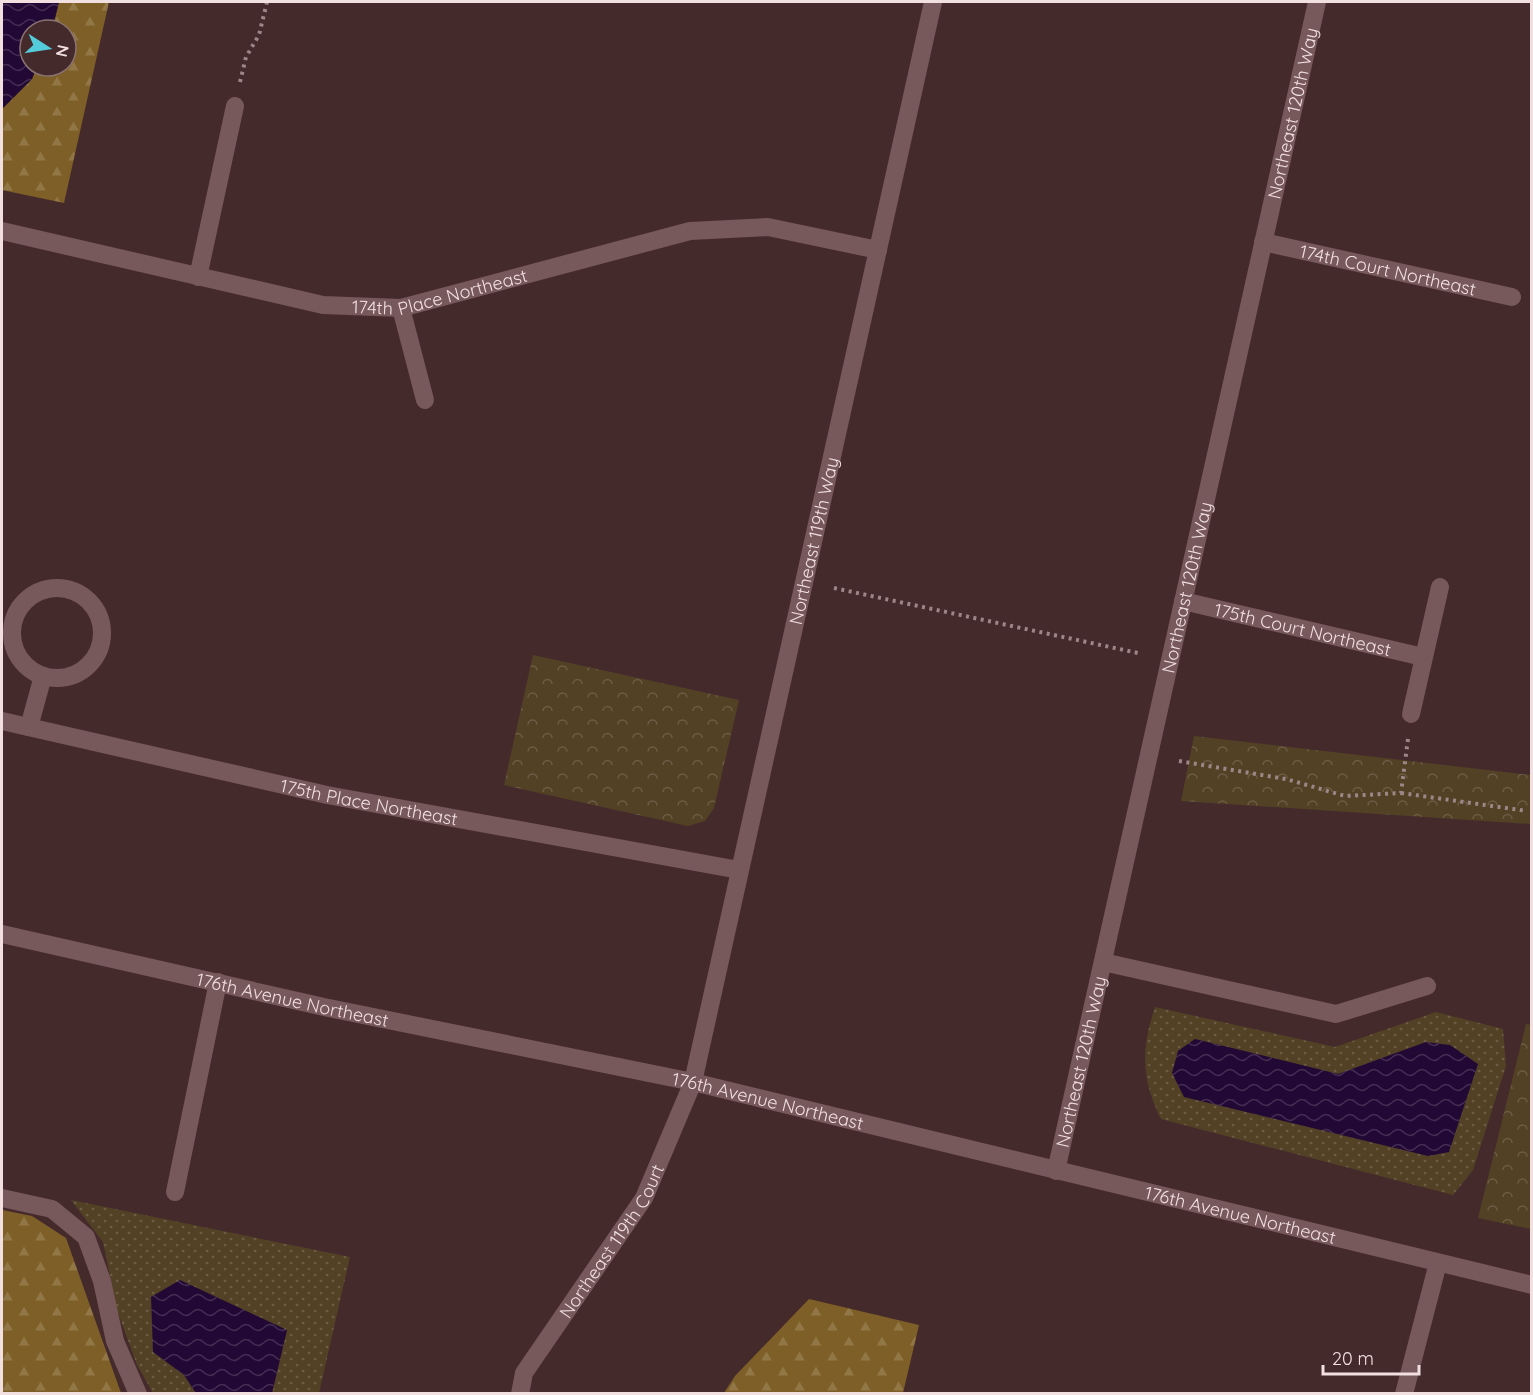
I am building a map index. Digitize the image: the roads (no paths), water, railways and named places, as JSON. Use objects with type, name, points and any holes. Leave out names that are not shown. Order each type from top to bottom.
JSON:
[{"type":"street","name":"Northeast 119th Way","points":[[693,1082],[933,2]]},
{"type":"street","name":"Northeast 120th Way","points":[[1056,1171],[1317,2]]},
{"type":"street","points":[[198,277],[235,106]]},
{"type":"street","name":"174th Place Northeast","points":[[2,231],[323,305],[401,308],[690,231],[768,227],[878,250]]},
{"type":"street","name":"174th Court Northeast","points":[[1263,242],[1512,297]]},
{"type":"street","points":[[401,308],[425,400]]},
{"type":"street","points":[[58,587],[73,590],[95,608],[101,622],[102,636],[99,651],[80,673],[66,678],[43,676],[25,666],[16,654],[12,640],[15,614],[23,602],[45,589],[58,587]]},
{"type":"street","points":[[1411,714],[1440,587]]},
{"type":"street","name":"175th Court Northeast","points":[[1183,601],[1423,657]]},
{"type":"street","points":[[29,727],[43,676]]},
{"type":"street","name":"175th Place Northeast","points":[[2,721],[327,795],[739,870]]},
{"type":"street","name":"176th Avenue Northeast","points":[[2,934],[693,1082],[1532,1285]]},
{"type":"street","points":[[1102,962],[1335,1014],[1427,986]]},
{"type":"street","points":[[175,1192],[218,982]]},
{"type":"street","name":"Northeast 119th Court","points":[[520,1394],[524,1373],[644,1198],[693,1082]]},
{"type":"street","points":[[2,1198],[52,1209],[86,1237],[102,1281],[115,1341],[138,1394]]},
{"type":"street","points":[[1404,1394],[1438,1263]]},
{"type":"water","points":[[2,2],[59,2],[55,18],[18,18],[18,78],[32,78],[2,109]]},
{"type":"water","points":[[1195,1039],[1338,1074],[1426,1042],[1450,1045],[1478,1064],[1449,1152],[1428,1156],[1184,1097],[1172,1073],[1178,1051]]},
{"type":"water","points":[[180,1280],[287,1330],[272,1393],[196,1393],[184,1375],[153,1352],[151,1297]]}]
